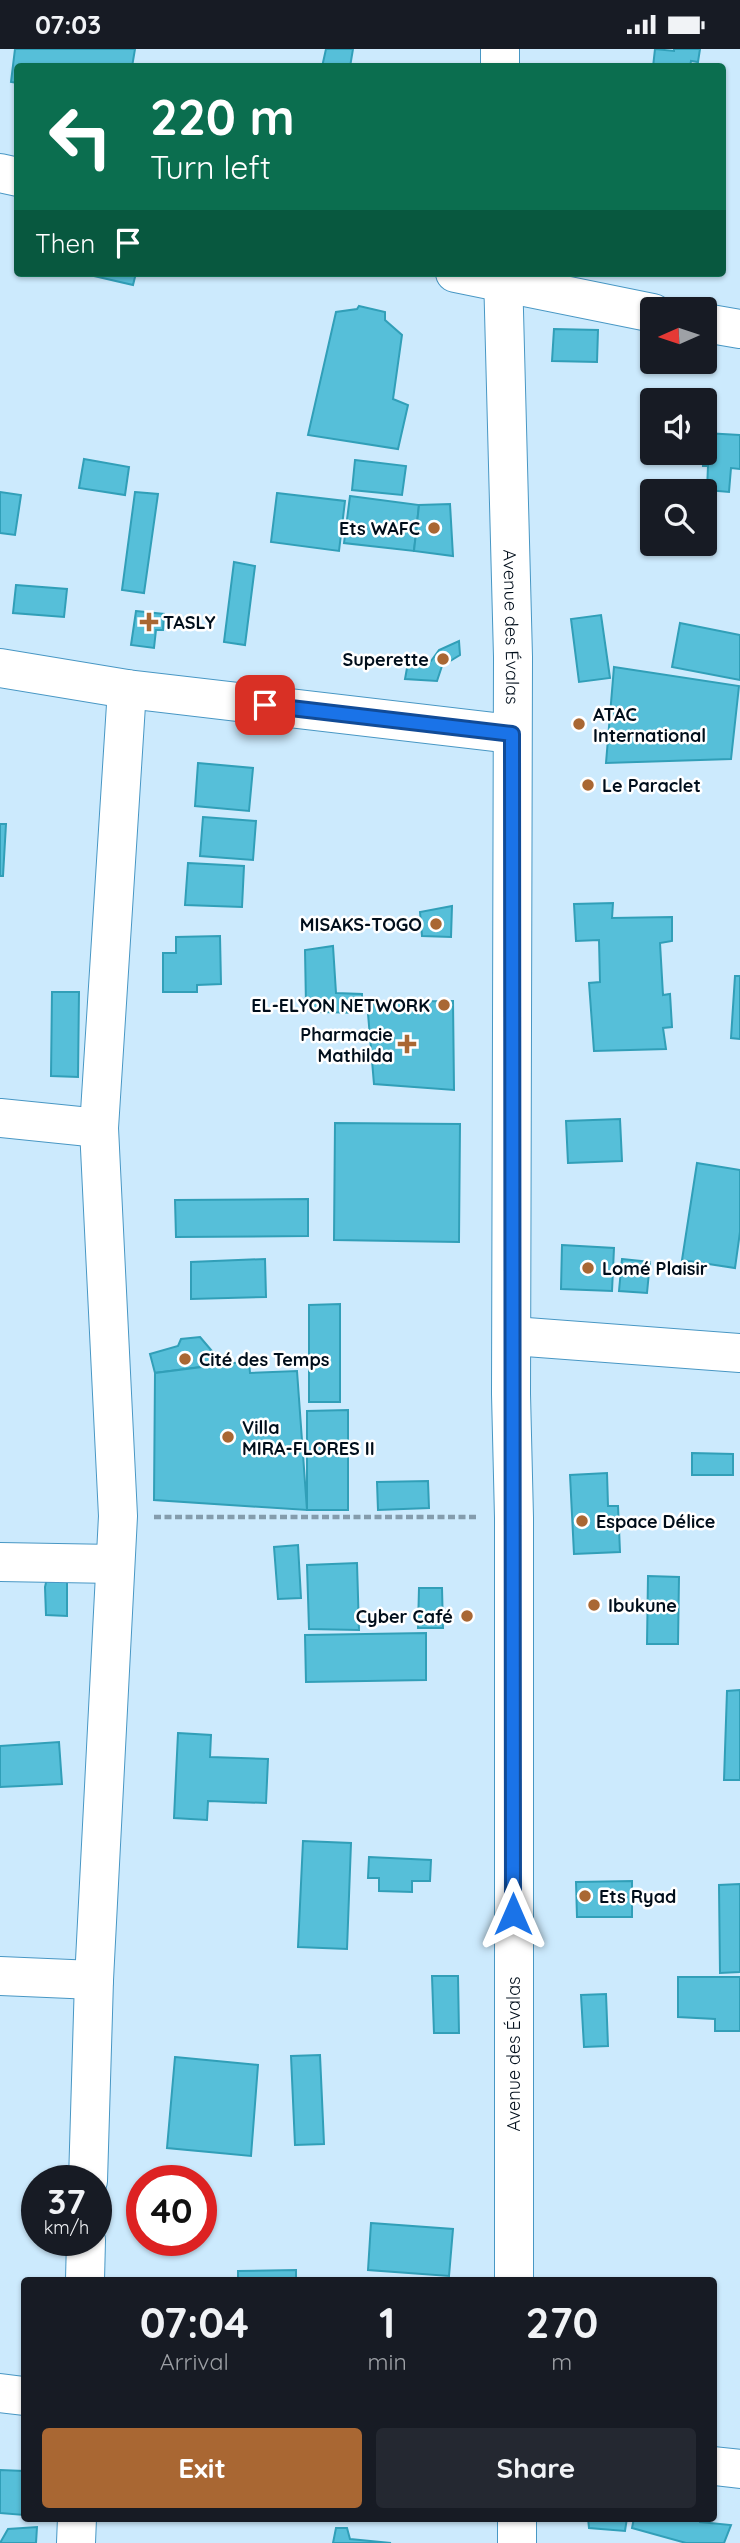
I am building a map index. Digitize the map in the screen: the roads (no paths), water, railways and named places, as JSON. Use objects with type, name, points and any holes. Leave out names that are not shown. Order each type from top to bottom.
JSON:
[{"type":"street","points":[[503,278],[640,310]]},
{"type":"street","name":"Avenue des Évalas","points":[[503,278],[513,657],[511,1394],[514,1518],[514,2277]]},
{"type":"street","points":[[718,325],[740,329]]},
{"type":"street","points":[[0,668],[128,689],[512,734]]},
{"type":"street","points":[[88,2165],[94,1980],[118,1517],[99,1128],[128,689]]},
{"type":"street","points":[[0,1118],[99,1128]]},
{"type":"street","points":[[513,1336],[740,1353]]},
{"type":"street","points":[[0,1562],[115,1564]]},
{"type":"street","points":[[0,1976],[94,1980]]},
{"type":"street","points":[[85,2277],[86,2256]]},
{"type":"street","points":[[0,2393],[21,2396]]},
{"type":"street","points":[[717,2466],[740,2469]]},
{"type":"street","points":[[76,2543],[77,2522]]},
{"type":"street","points":[[517,2522],[517,2543]]},
{"type":"place","name":"Ets WAFC","points":[[434,528]]},
{"type":"place","name":"TASLY","points":[[149,622]]},
{"type":"place","name":"Superette","points":[[443,659]]},
{"type":"place","name":"ATAC International","points":[[579,724]]},
{"type":"place","name":"Le Paraclet","points":[[588,785]]},
{"type":"place","name":"MISAKS-TOGO","points":[[436,924]]},
{"type":"place","name":"EL-ELYON NETWORK","points":[[444,1005]]},
{"type":"place","name":"Pharmacie Mathilda","points":[[407,1044]]},
{"type":"place","name":"Lomé Plaisir","points":[[588,1268]]},
{"type":"place","name":"Cité des Temps","points":[[185,1359]]},
{"type":"place","name":"Villa MIRA-FLORES II","points":[[228,1437]]},
{"type":"place","name":"Espace Délice","points":[[582,1521]]},
{"type":"place","name":"Ibukune","points":[[594,1605]]},
{"type":"place","name":"Cyber Café","points":[[467,1616]]},
{"type":"place","name":"Ets Ryad","points":[[585,1896]]}]
